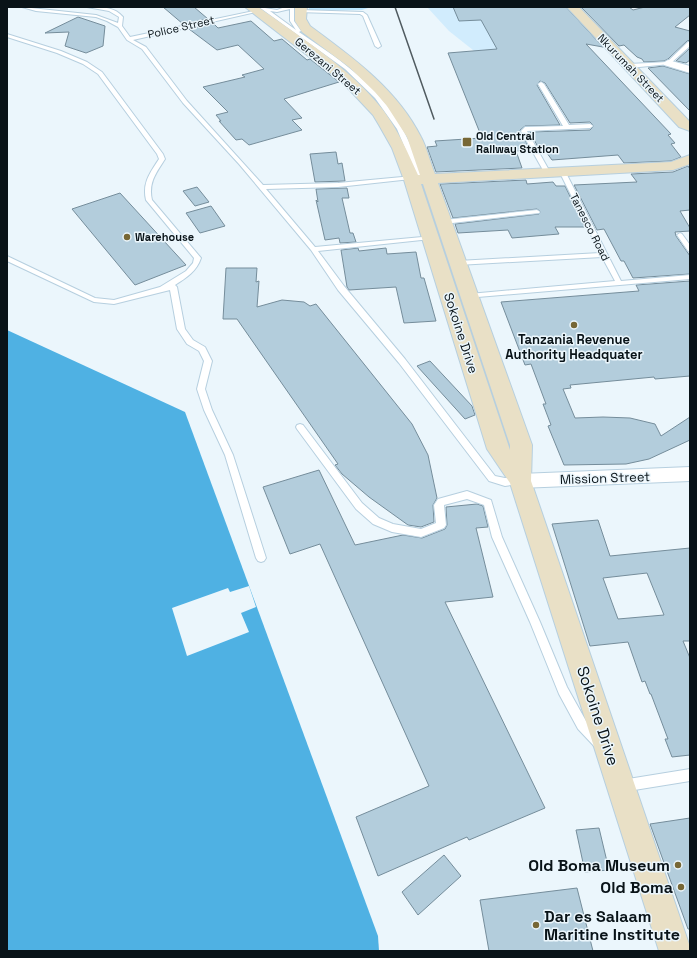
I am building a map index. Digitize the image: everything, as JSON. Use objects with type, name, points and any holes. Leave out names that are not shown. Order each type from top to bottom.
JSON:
[{"type":"main road","name":"Nkurumah Street","points":[[573,7],[688,127]]},
{"type":"main road","name":"Gerezani Street","points":[[257,8],[348,80],[364,96],[386,125],[418,179]]},
{"type":"main road","name":"Gerezani Street","points":[[296,8],[300,21],[306,29],[352,63],[383,91],[396,107],[414,137],[418,179]]},
{"type":"main road","points":[[418,179],[673,166],[690,159]]},
{"type":"main road","name":"Sokoine Drive","points":[[418,179],[444,222],[521,446],[520,481]]},
{"type":"main road","name":"Sokoine Drive","points":[[418,179],[431,237],[498,449],[520,481],[675,951]]},
{"type":"street","points":[[668,63],[690,70]]},
{"type":"street","name":"Mission Street","points":[[520,481],[690,474]]},
{"type":"lane","points":[[24,7],[36,10],[96,16],[120,26],[129,39],[144,48],[185,102],[261,187],[313,249],[341,288],[402,361],[492,479],[505,482],[520,481]]},
{"type":"lane","points":[[89,7],[113,11],[118,14],[121,17],[120,26]]},
{"type":"lane","points":[[257,8],[277,11],[296,8],[361,13],[365,15],[378,46]]},
{"type":"lane","points":[[257,8],[344,66],[378,97],[402,133],[418,179],[338,185],[261,187]]},
{"type":"lane","name":"Police Street","points":[[129,39],[257,8]]},
{"type":"lane","points":[[296,8],[292,21],[294,27],[307,40]]},
{"type":"lane","points":[[7,35],[59,52],[85,63],[100,73],[160,154],[162,159],[148,180],[146,191],[149,200],[198,258],[192,270],[163,289]]},
{"type":"lane","points":[[629,66],[668,63],[690,43]]},
{"type":"lane","points":[[542,84],[567,127],[590,126]]},
{"type":"lane","name":"Tanesco Road","points":[[567,127],[529,128],[524,131],[554,172],[604,255],[619,283]]},
{"type":"lane","points":[[444,222],[536,212]]},
{"type":"lane","points":[[680,235],[690,250]]},
{"type":"lane","points":[[313,249],[431,237]]},
{"type":"lane","points":[[458,263],[604,255]]},
{"type":"lane","points":[[7,258],[94,300],[114,302],[163,289],[173,288],[181,329],[190,342],[202,349],[208,361],[201,389],[208,410],[229,456],[261,558]]},
{"type":"lane","points":[[469,296],[690,277]]},
{"type":"lane","points":[[300,427],[359,506],[376,522],[392,528],[421,533],[441,525],[439,505],[441,502],[467,495],[488,503],[497,537],[535,622],[563,690],[582,725],[612,757]]},
{"type":"lane","points":[[621,786],[690,775]]},
{"type":"shaded area","points":[[309,7],[371,7],[362,10],[309,11]]},
{"type":"shaded area","points":[[427,7],[508,7],[541,76],[478,54],[449,31]]},
{"type":"water","points":[[7,330],[185,412],[378,936],[379,951],[7,951]]},
{"type":"pier","points":[[249,586],[256,607],[241,613],[249,632],[187,656],[172,608],[228,588],[230,592]]},
{"type":"building","points":[[163,7],[194,7],[208,19],[183,24]]},
{"type":"building","points":[[453,7],[566,7],[603,47],[586,44],[671,134],[668,135],[675,143],[671,144],[681,157],[671,161],[624,163],[618,155],[552,160],[544,149],[539,149],[530,132],[590,130],[594,126],[590,122],[570,123],[545,83],[540,81],[537,85],[560,125],[525,126],[520,130],[530,150],[516,151],[522,168],[436,172],[427,147],[437,146],[435,141],[482,138],[448,53],[497,49],[481,20],[459,21]]},
{"type":"building","points":[[581,7],[629,7],[633,10],[645,7],[690,7],[690,15],[675,27],[690,31],[690,40],[664,61],[644,62],[624,45],[619,46]]},
{"type":"building","points":[[78,17],[105,26],[103,46],[86,53],[65,46],[69,32],[45,33]]},
{"type":"building","points":[[251,21],[274,41],[282,39],[307,60],[310,59],[339,82],[284,99],[302,118],[292,120],[302,130],[249,145],[242,139],[236,140],[219,121],[221,121],[216,115],[228,112],[203,87],[245,77],[242,75],[264,69],[238,45],[217,50],[189,29],[213,23],[218,28]]},
{"type":"building","points":[[690,48],[690,60],[686,63],[676,61]]},
{"type":"building","points":[[663,66],[690,74],[690,111],[648,68]]},
{"type":"building","points":[[336,152],[338,164],[342,163],[345,181],[315,182],[310,154]]},
{"type":"building","points":[[688,166],[690,169],[690,210],[680,211],[690,228],[690,231],[675,232],[676,236],[690,256],[690,274],[633,278],[624,261],[621,261],[604,229],[597,230],[574,185],[637,182],[631,174],[673,172]]},
{"type":"building","points":[[526,180],[527,184],[553,182],[556,186],[565,186],[585,227],[555,227],[559,234],[512,238],[508,230],[458,233],[455,224],[539,214],[541,212],[537,209],[453,218],[440,184]]},
{"type":"building","points":[[197,187],[209,202],[195,206],[183,191]]},
{"type":"building","points":[[347,188],[349,198],[342,198],[350,233],[353,233],[356,242],[340,243],[339,238],[325,240],[316,200],[318,202],[316,189]]},
{"type":"building","name":"Warehouse","points":[[120,193],[186,265],[135,285],[72,209]]},
{"type":"building","points":[[211,206],[225,226],[200,233],[186,213]]},
{"type":"building","points":[[358,248],[359,251],[386,248],[387,254],[416,252],[421,278],[424,278],[436,321],[404,323],[396,287],[349,290],[347,287],[341,250]]},
{"type":"building","points":[[226,268],[257,268],[256,282],[259,281],[257,307],[282,300],[304,302],[310,306],[316,304],[412,424],[428,455],[437,498],[433,505],[434,522],[421,527],[408,525],[369,497],[342,474],[335,465],[338,464],[237,319],[223,319]]},
{"type":"building","points":[[690,281],[690,376],[655,379],[654,377],[570,385],[571,388],[563,389],[575,418],[630,418],[655,424],[661,436],[690,417],[690,440],[649,459],[626,464],[564,465],[548,426],[551,425],[543,404],[546,404],[531,364],[525,365],[501,302],[639,291],[636,285]]},
{"type":"building","points":[[430,361],[472,406],[475,415],[465,419],[417,366]]},
{"type":"building","points":[[319,470],[355,545],[403,535],[422,538],[445,529],[447,525],[446,507],[477,504],[483,506],[488,527],[476,528],[493,597],[445,602],[545,808],[469,840],[467,837],[378,876],[356,817],[429,786],[320,544],[290,554],[263,487]]},
{"type":"building","points":[[598,520],[610,556],[690,548],[690,641],[683,641],[690,658],[690,755],[672,757],[665,739],[668,739],[651,694],[645,681],[642,682],[628,642],[590,646],[552,524]],"holes":[[[647,573],[664,615],[618,619],[603,578]]]},
{"type":"building","name":"Old Boma","points":[[690,818],[690,929],[688,929],[650,824]]},
{"type":"building","points":[[599,828],[609,870],[585,872],[576,830]]},
{"type":"building","points":[[444,855],[461,876],[418,915],[402,892]]},
{"type":"building","name":"Dar es Salaam Maritine Institute","points":[[577,888],[593,951],[489,951],[480,900]]},
{"type":"railway","points":[[395,7],[434,119]]},
{"type":"place","name":"Old Central Railway Station","points":[[467,142]]},
{"type":"place","name":"Warehouse","points":[[127,237]]},
{"type":"place","name":"Tanzania Revenue Authority Headquater","points":[[574,325]]},
{"type":"place","name":"Old Boma Museum","points":[[678,865]]},
{"type":"place","name":"Old Boma","points":[[681,887]]},
{"type":"place","name":"Dar es Salaam Maritine Institute","points":[[536,925]]}]
